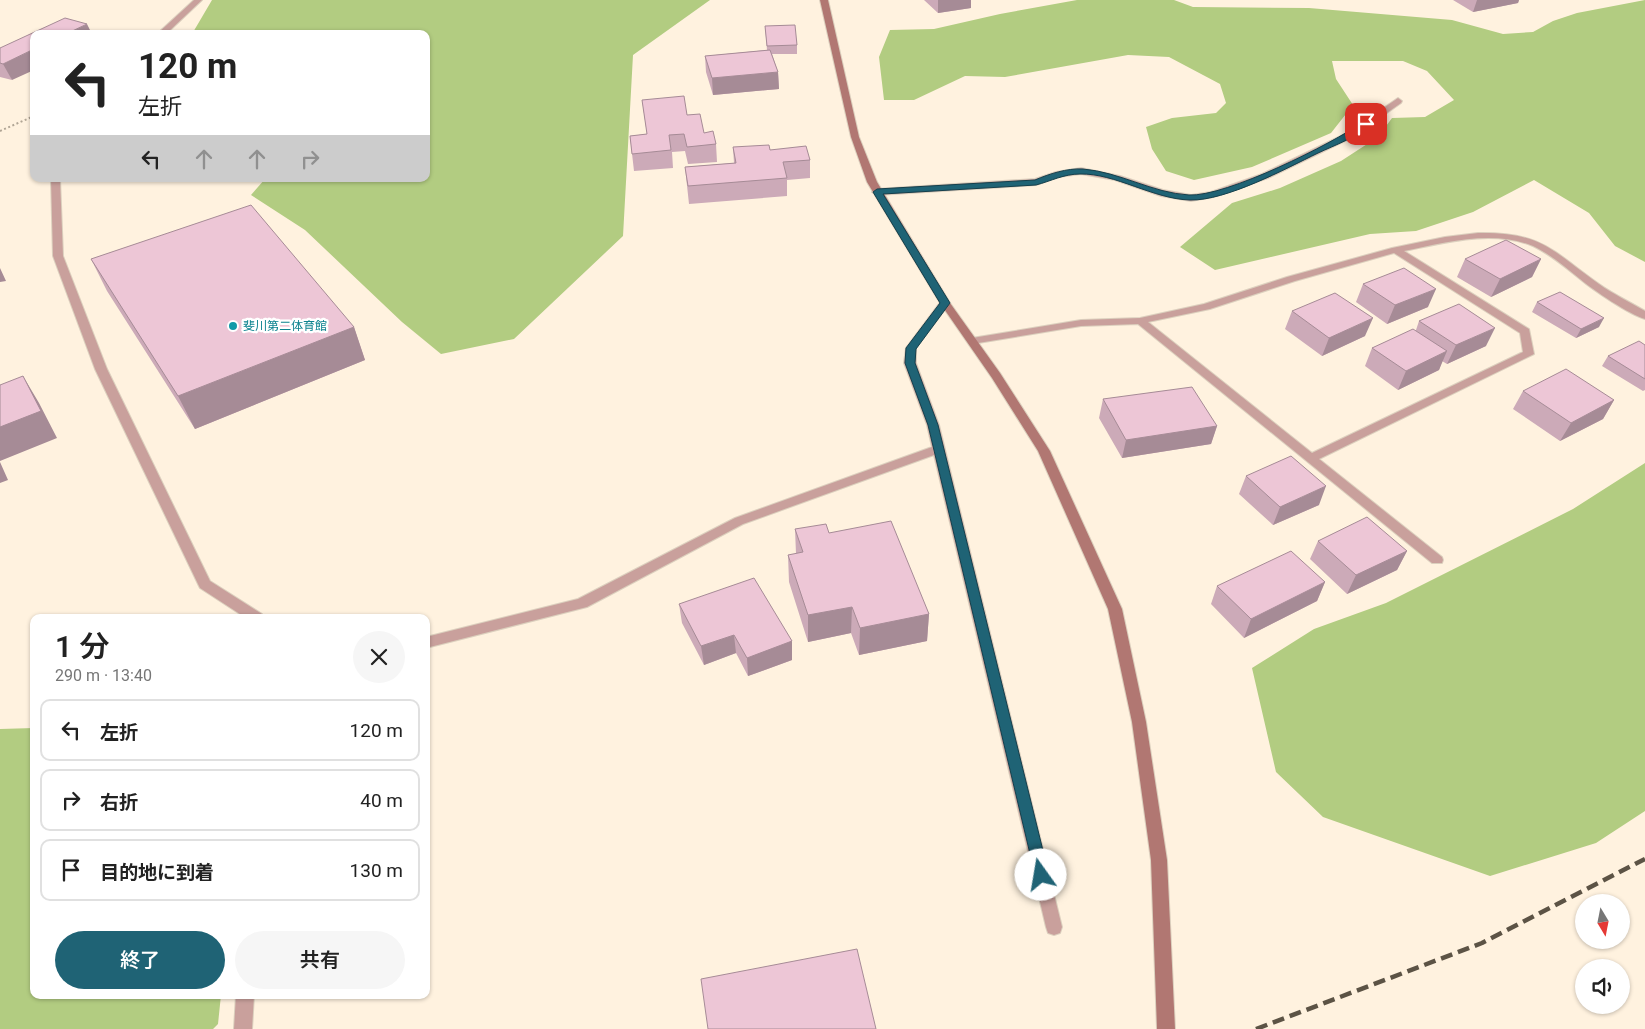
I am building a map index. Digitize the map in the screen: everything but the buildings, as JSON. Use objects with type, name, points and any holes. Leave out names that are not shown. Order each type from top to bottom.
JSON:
[{"type":"street","points":[[165,30],[198,0]]},
{"type":"street","points":[[824,0],[856,137],[872,182],[945,303],[1044,452],[1115,609],[1139,722],[1159,860],[1166,1029]]},
{"type":"street","points":[[877,192],[1036,182],[1056,175],[1081,171],[1117,178],[1161,193],[1190,198],[1213,194],[1265,176],[1350,135],[1398,101]]},
{"type":"street","points":[[55,182],[58,256],[101,369],[205,584],[252,614]]},
{"type":"street","points":[[972,341],[1081,323],[1140,321],[1206,307],[1291,278],[1395,250],[1465,237],[1508,237],[1529,241],[1546,249],[1597,288],[1645,316]]},
{"type":"street","points":[[1311,458],[1529,354],[1525,331],[1395,250]]},
{"type":"street","points":[[945,303],[911,348],[910,363],[933,425],[1054,927]]},
{"type":"street","points":[[1140,321],[1437,560]]},
{"type":"street","points":[[430,642],[582,603],[738,521],[938,449]]},
{"type":"street","points":[[243,1029],[246,999]]},
{"type":"path","points":[[0,131],[30,118]]},
{"type":"green space","points":[[212,0],[710,0],[633,55],[623,236],[514,339],[441,354],[402,322],[305,230],[251,195],[262,182],[430,182],[430,30],[194,30]]},
{"type":"green space","points":[[1077,0],[1174,0],[1193,7],[1309,8],[1452,20],[1503,34],[1533,32],[1553,21],[1577,13],[1645,0],[1645,262],[1615,246],[1589,213],[1534,180],[1473,212],[1416,231],[1370,234],[1215,270],[1180,247],[1232,203],[1280,188],[1341,161],[1378,137],[1392,118],[1425,117],[1454,100],[1427,71],[1403,61],[1332,61],[1336,79],[1353,105],[1331,133],[1252,167],[1194,180],[1166,171],[1152,149],[1146,127],[1172,118],[1216,113],[1226,103],[1220,84],[1169,57],[1128,55],[1005,77],[965,76],[914,100],[884,100],[879,57],[890,30],[934,29],[1000,14]]},
{"type":"green space","points":[[1645,463],[1645,811],[1596,843],[1490,876],[1323,817],[1276,772],[1252,668],[1314,629],[1386,603],[1573,509]]},
{"type":"green space","points":[[30,728],[30,999],[221,999],[218,1024],[213,1029],[0,1029],[0,729]]},
{"type":"railway","points":[[1256,1029],[1482,943],[1645,859]]},
{"type":"place","name":"斐川第二体育館","points":[[233,326]]},
{"type":"route","points":[[1041,875],[933,425],[910,363],[911,348],[945,303],[877,192],[1036,182],[1056,175],[1081,171],[1117,178],[1161,193],[1190,198],[1213,194],[1265,176],[1350,135],[1366,124]]}]
